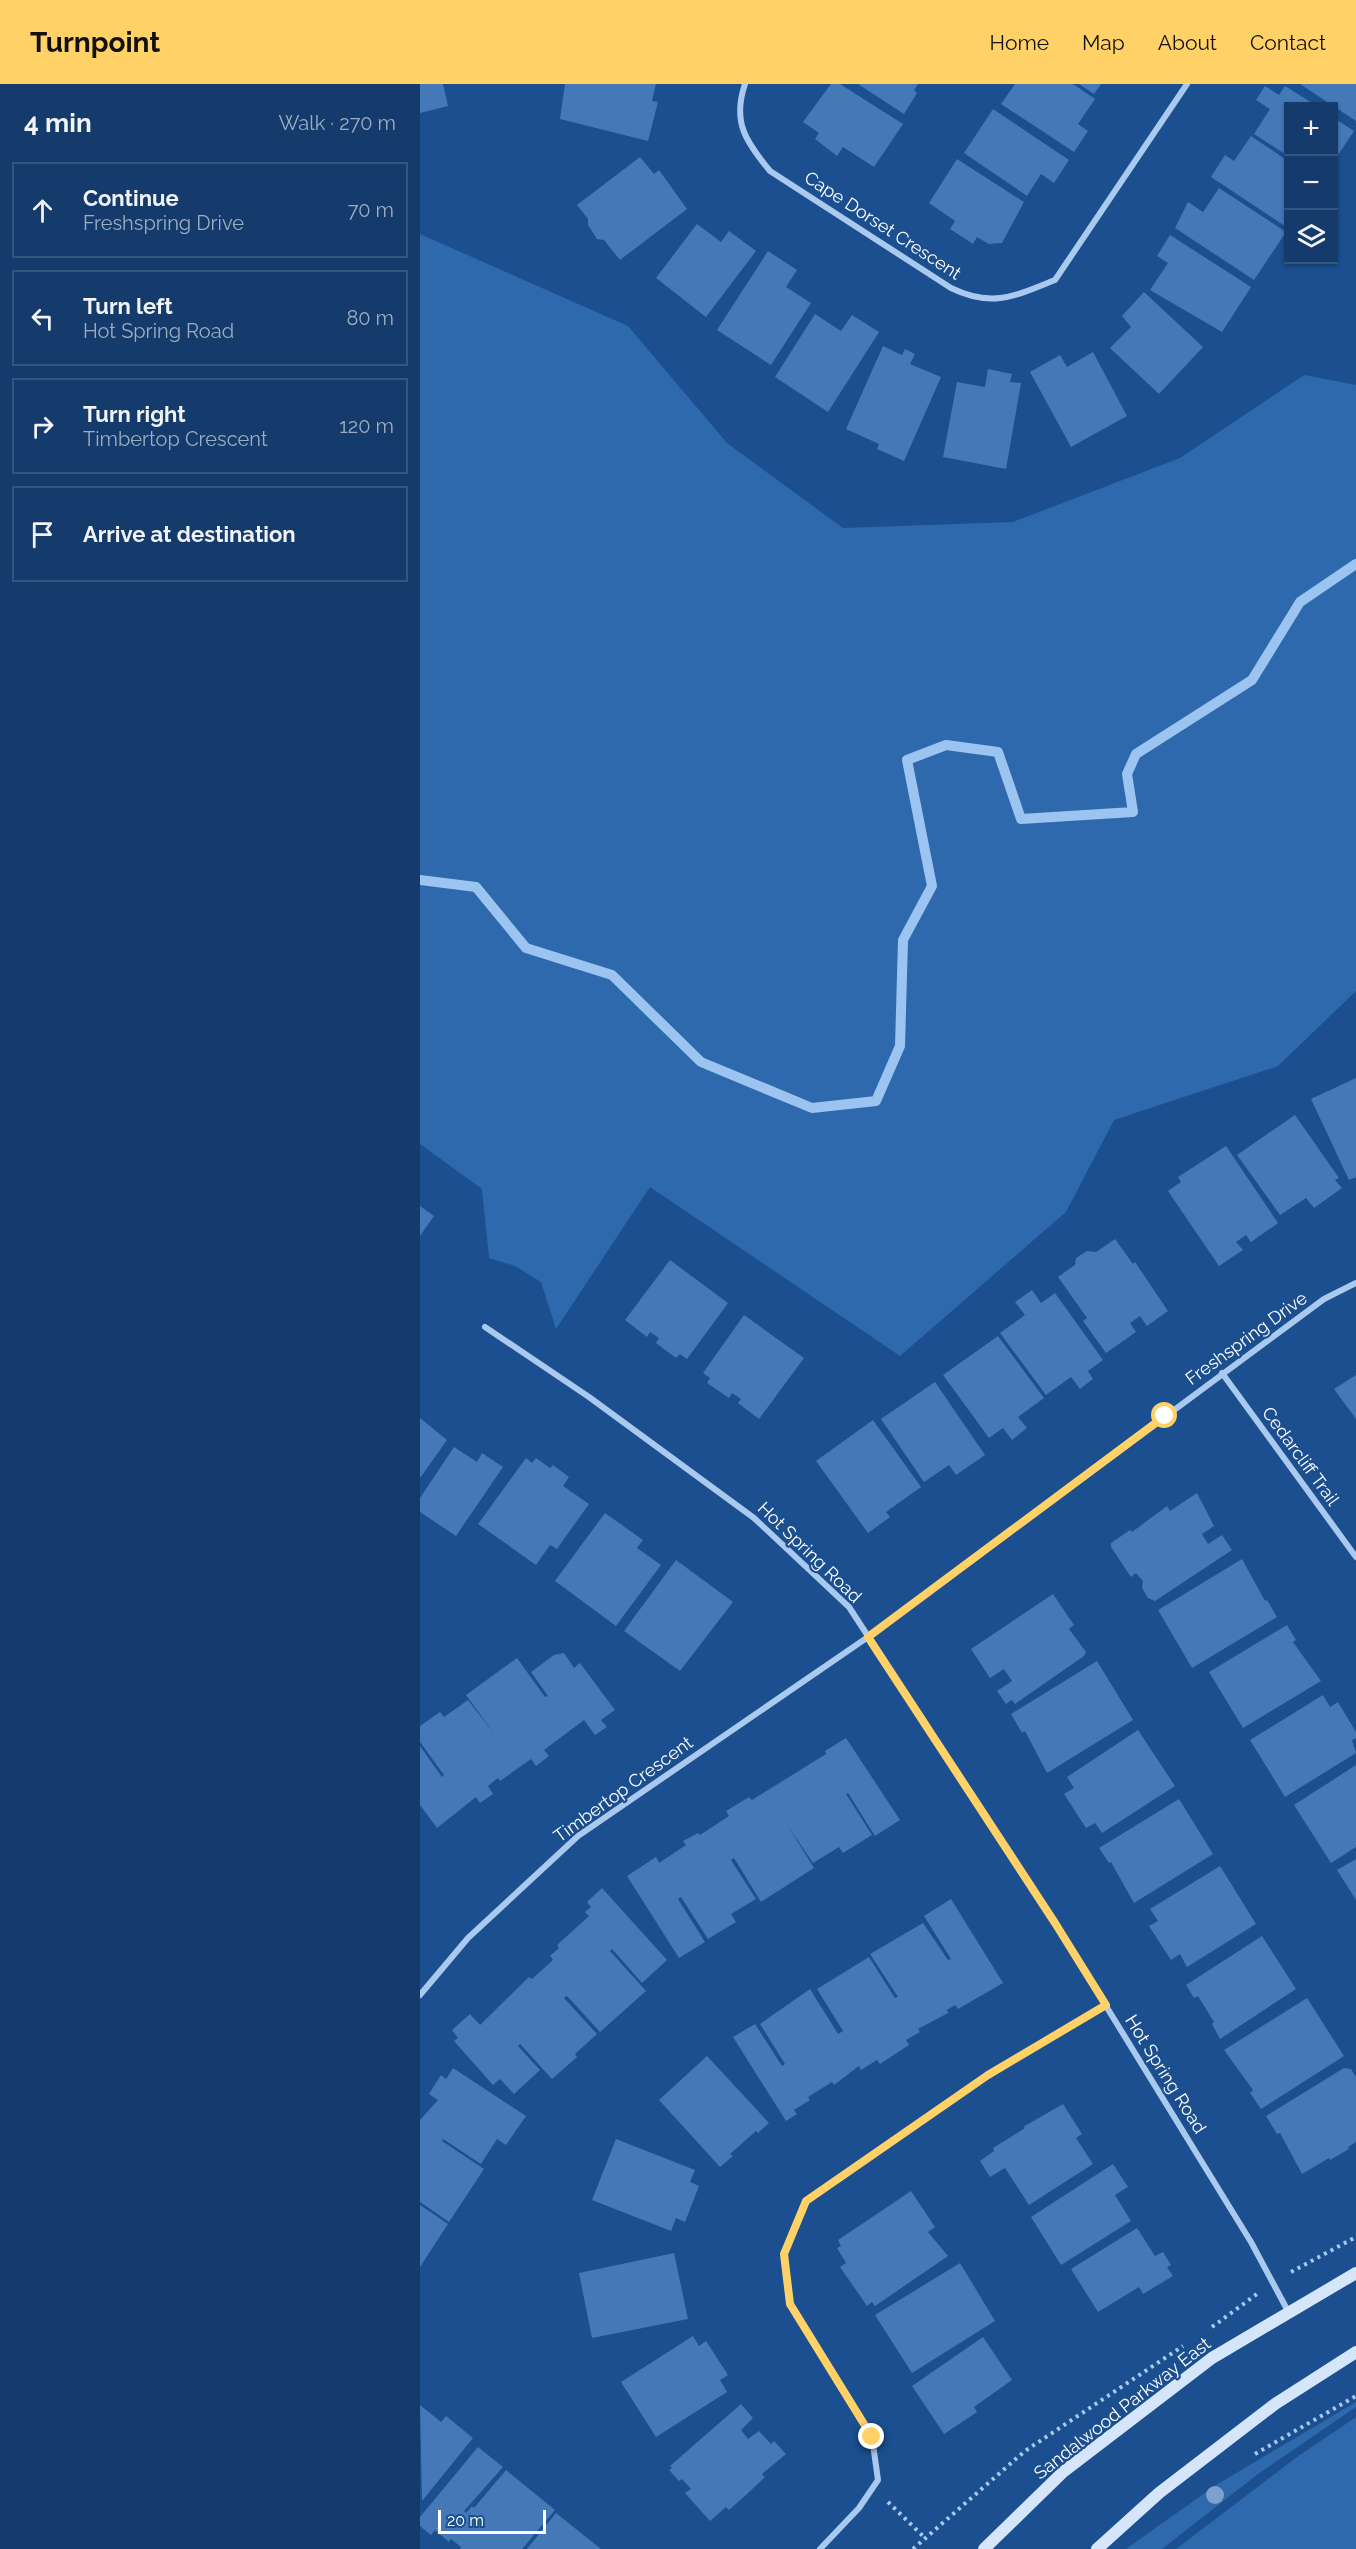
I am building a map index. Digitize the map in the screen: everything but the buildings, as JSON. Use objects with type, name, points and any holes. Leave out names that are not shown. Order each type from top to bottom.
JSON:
[{"type":"main road","name":"Sandalwood Parkway East","points":[[984,2549],[1073,2464],[1212,2358],[1356,2273]]},
{"type":"main road","points":[[1097,2549],[1159,2493],[1275,2404],[1356,2352]]},
{"type":"street","name":"Cape Dorset Crescent","points":[[745,84],[740,100],[740,121],[749,146],[770,171],[951,288],[967,296],[988,300],[1023,293],[1055,279],[1187,84]]},
{"type":"street","name":"Freshspring Drive","points":[[868,1637],[1324,1299],[1356,1283]]},
{"type":"street","name":"Hot Spring Road","points":[[485,1327],[589,1397],[754,1518],[849,1607],[1055,1923],[1236,2216],[1289,2313]]},
{"type":"street","name":"Cedarcliff Trail","points":[[1222,1373],[1356,1557]]},
{"type":"street","name":"Timbertop Crescent","points":[[420,1995],[468,1938],[578,1836],[868,1637]]},
{"type":"street","points":[[820,2549],[859,2508],[878,2480],[872,2437],[790,2304],[784,2254],[806,2201],[988,2075],[1106,2005]]},
{"type":"path","points":[[1210,2328],[1273,2283],[1356,2236]]},
{"type":"path","points":[[913,2549],[1025,2451],[1190,2341]]},
{"type":"path","points":[[872,2487],[924,2537]]},
{"type":"shaded area","points":[[420,234],[628,326],[727,443],[843,528],[1013,522],[1180,458],[1304,375],[1356,385],[1356,991],[1278,1066],[1114,1120],[1066,1212],[900,1356],[650,1187],[556,1329],[541,1282],[515,1266],[489,1258],[482,1189],[420,1144]]},
{"type":"shaded area","points":[[1356,2402],[1356,2407],[1258,2474],[1162,2549],[1126,2549],[1216,2485]]},
{"type":"shaded area","points":[[1356,2417],[1356,2549],[1176,2549],[1297,2457]]},
{"type":"waterway","points":[[420,880],[476,887],[526,948],[612,975],[701,1062],[812,1108],[876,1101],[900,1046],[903,940],[932,886],[907,760],[946,745],[998,752],[1021,819],[1133,812],[1127,774],[1136,754],[1252,680],[1300,602],[1356,564]]},
{"type":"route","points":[[872,2437],[790,2304],[784,2254],[806,2201],[988,2075],[1106,2005],[868,1637],[1165,1416]]}]
